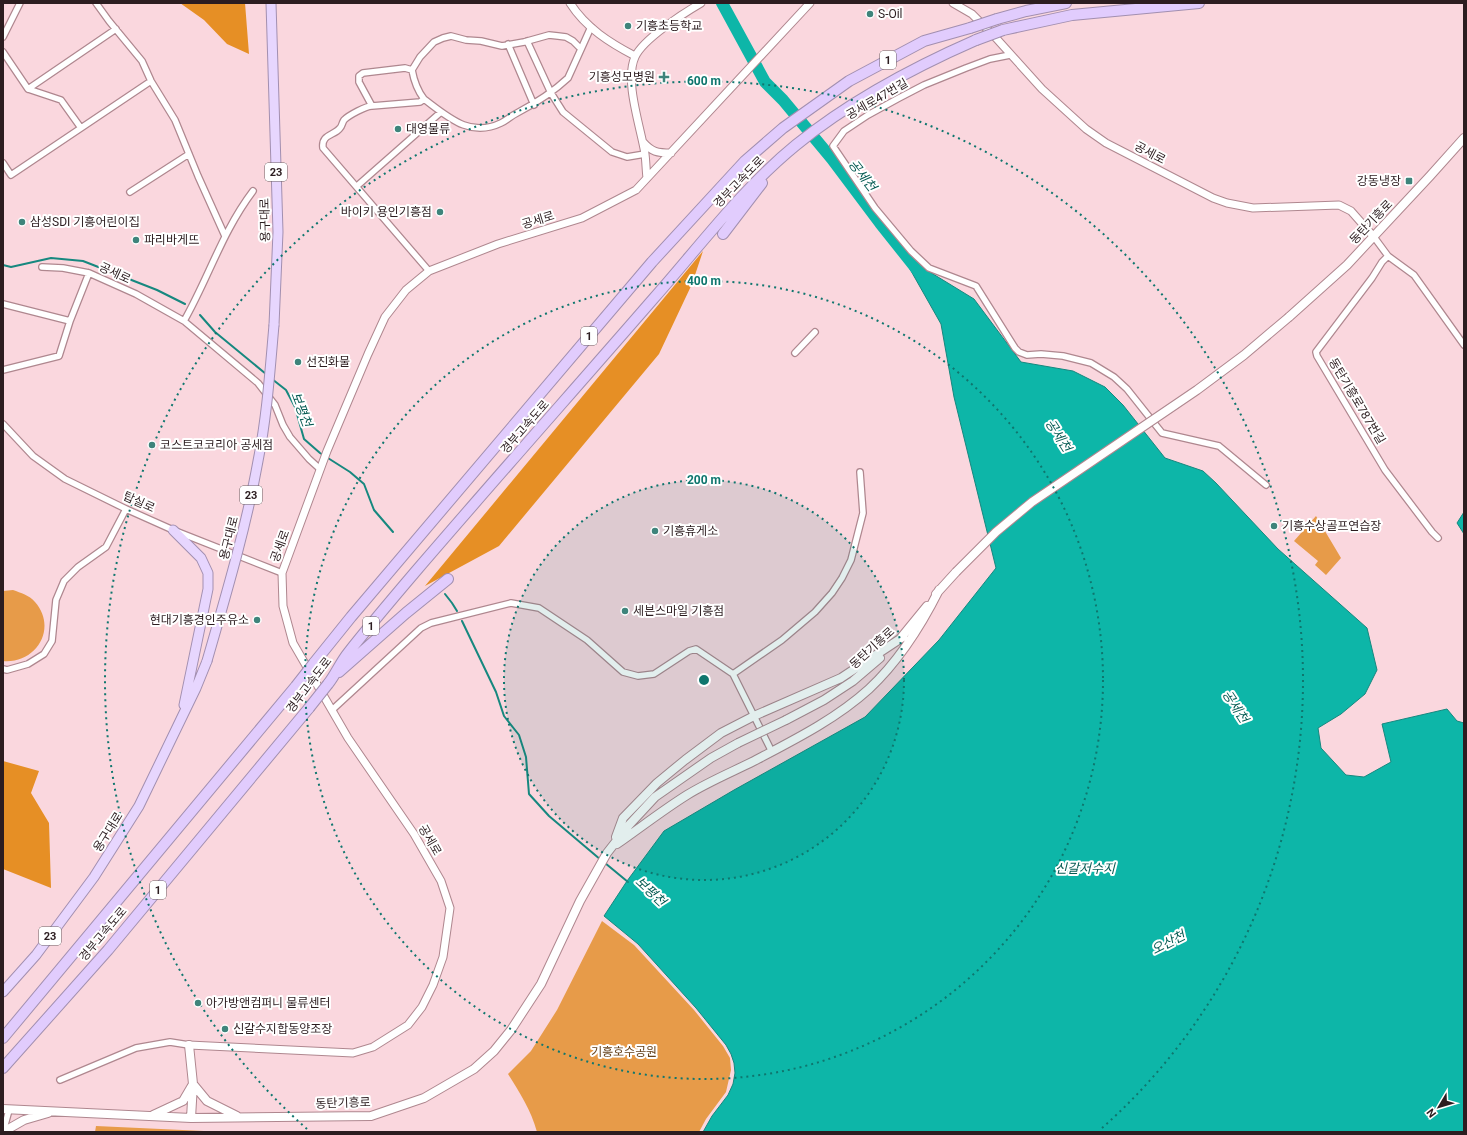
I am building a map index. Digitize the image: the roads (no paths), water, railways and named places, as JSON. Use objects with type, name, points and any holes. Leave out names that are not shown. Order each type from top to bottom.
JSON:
[{"type":"highway","name":"용구대로","points":[[3,992],[36,955],[94,877],[139,806],[196,688],[207,661],[230,584],[259,460],[266,414],[274,325],[278,232],[271,3]]},
{"type":"highway","name":"경부고속도로","points":[[3,1038],[296,686],[351,617],[652,262],[745,161],[783,128],[812,106],[849,81],[924,40],[1026,11],[1066,3]]},
{"type":"highway","name":"경부고속도로","points":[[3,1068],[108,950],[309,708],[335,676],[346,656],[417,570],[660,291],[734,203],[784,155],[824,123],[866,96],[930,60],[1003,30],[1072,16],[1199,3]]},
{"type":"highway","points":[[723,234],[784,155]]},
{"type":"highway","points":[[173,530],[201,558],[208,573],[208,589],[181,718]]},
{"type":"highway","points":[[335,676],[406,613],[433,591],[449,582]]},
{"type":"main road","name":"동탄기흥로","points":[[6,1110],[191,1118],[371,1116],[424,1098],[474,1068],[494,1051],[511,1030],[541,984],[580,901],[609,850],[629,825],[655,797],[711,758],[824,700],[853,681],[903,637],[939,590],[992,536],[1032,502],[1197,390],[1244,355],[1290,317],[1347,265],[1464,138]]},
{"type":"main road","points":[[609,850],[687,795],[772,752],[843,710],[869,689],[898,658],[927,615],[939,590]]},
{"type":"main road","points":[[609,850],[623,818],[657,782],[721,733],[754,716],[840,678],[903,637]]},
{"type":"main road","points":[[190,1045],[193,1084],[191,1118]]},
{"type":"main road","points":[[193,1084],[207,1102],[240,1117]]},
{"type":"main road","points":[[150,1116],[183,1102],[193,1084]]},
{"type":"main road","points":[[3,1132],[24,1120],[55,1111]]},
{"type":"street","points":[[3,37],[20,3]]},
{"type":"street","points":[[96,3],[142,61],[151,81],[175,120],[225,236]]},
{"type":"street","points":[[570,3],[584,21],[604,38],[635,56]]},
{"type":"street","name":"공세로","points":[[190,1045],[353,1053],[373,1047],[408,1025],[422,1007],[433,985],[444,957],[450,908],[441,881],[414,834],[348,738],[293,643],[283,606],[282,573],[327,451],[385,317],[406,290],[430,270],[498,244],[582,218],[636,190],[810,3]]},
{"type":"street","name":"공세로","points":[[953,3],[972,14],[1042,90],[1086,128],[1106,143],[1190,187],[1227,203],[1253,208],[1339,204],[1351,211],[1374,237]]},
{"type":"street","points":[[647,178],[645,154],[632,92],[631,76],[635,56],[654,35],[700,4]]},
{"type":"street","points":[[580,48],[566,37],[549,35],[502,46],[451,36],[434,42],[420,57],[412,70],[419,93],[424,100],[462,125],[482,129],[502,122],[534,104],[551,93],[568,78],[578,58],[580,48],[591,27]]},
{"type":"street","points":[[28,89],[116,30]]},
{"type":"street","points":[[527,41],[551,93],[564,112],[612,152],[627,156],[645,154]]},
{"type":"street","points":[[508,44],[534,104]]},
{"type":"street","points":[[3,52],[28,89],[61,100],[81,128]]},
{"type":"street","name":"공세로47번길","points":[[1010,55],[990,59],[924,85],[868,115],[844,132],[833,146],[875,208],[910,251],[929,268],[976,286],[1019,352],[1027,355],[1041,354],[1063,356],[1091,363],[1114,377],[1127,389],[1162,433],[1219,446],[1266,486]]},
{"type":"street","points":[[372,106],[359,82],[359,76],[363,73],[369,72],[405,68],[412,70]]},
{"type":"street","points":[[3,163],[12,175],[151,81]]},
{"type":"street","points":[[424,100],[420,102],[367,106],[345,120],[339,130],[325,138],[322,144],[323,148],[430,270]]},
{"type":"street","points":[[356,186],[441,112]]},
{"type":"street","points":[[642,141],[650,150],[660,153],[671,153]]},
{"type":"street","points":[[130,192],[189,154]]},
{"type":"street","points":[[184,321],[194,304],[225,236],[240,209],[253,191]]},
{"type":"street","points":[[1374,237],[1388,256],[1414,275],[1464,345]]},
{"type":"street","name":"동탄기흥로787번길","points":[[1388,256],[1316,352],[1385,470],[1438,538]]},
{"type":"street","name":"공세로","points":[[42,267],[63,268],[89,273],[136,294],[184,321],[258,383],[275,405],[290,438],[309,459],[321,467]]},
{"type":"street","points":[[3,370],[59,356],[70,321],[89,273]]},
{"type":"street","points":[[3,304],[70,321]]},
{"type":"street","points":[[795,354],[815,332]]},
{"type":"street","name":"탑실로","points":[[3,424],[33,456],[65,479],[173,530],[282,573]]},
{"type":"street","points":[[733,674],[782,640],[815,612],[832,593],[842,578],[851,560],[863,513],[860,472]]},
{"type":"street","points":[[3,669],[7,670],[28,664],[44,654],[52,641],[56,600],[64,581],[78,567],[106,547],[126,509]]},
{"type":"street","points":[[332,710],[421,628],[431,623],[511,603],[539,608],[587,640],[623,672],[638,676],[654,674],[689,651],[696,649],[733,674],[772,752]]},
{"type":"street","points":[[60,1080],[136,1048],[170,1042],[190,1045]]},
{"type":"street","points":[[3,1132],[6,1110]]},
{"type":"water","name":"신갈저수지","points":[[902,255],[974,299],[1021,362],[1073,371],[1105,387],[1123,405],[1165,458],[1203,471],[1278,549],[1367,628],[1377,670],[1365,694],[1341,714],[1318,728],[1321,748],[1346,775],[1364,777],[1391,762],[1382,724],[1447,709],[1457,721],[1464,723],[1464,1132],[703,1132],[712,1116],[728,1095],[733,1084],[735,1073],[731,1054],[726,1045],[696,1008],[638,944],[604,916],[627,881],[664,831],[865,717],[939,640],[996,568],[954,397],[941,324]]},
{"type":"water","points":[[1464,512],[1464,534],[1457,523]]},
{"type":"waterway","name":"공세천","points":[[722,3],[765,82],[783,100],[832,159],[919,272]]},
{"type":"waterway","name":"보평천","points":[[3,265],[11,267],[51,258],[83,261],[157,290],[185,304]]},
{"type":"waterway","name":"보평천","points":[[200,315],[215,332],[266,374]]},
{"type":"waterway","name":"보평천","points":[[272,379],[286,390],[295,407],[304,439],[320,453],[350,472],[364,484],[374,510],[393,532]]},
{"type":"waterway","name":"보평천","points":[[445,594],[457,611]]},
{"type":"waterway","name":"보평천","points":[[462,621],[496,692],[504,716],[519,735],[526,757],[529,794],[549,816],[601,860]]},
{"type":"waterway","name":"보평천","points":[[605,863],[628,882]]},
{"type":"place","name":"S-Oil","points":[[870,14]]},
{"type":"place","name":"기흥초등학교","points":[[628,26]]},
{"type":"place","name":"기흥성모병원","points":[[664,77]]},
{"type":"place","name":"대영물류","points":[[398,129]]},
{"type":"place","name":"강동냉장","points":[[1409,181]]},
{"type":"place","name":"바이키 용인기흥점","points":[[440,212]]},
{"type":"place","name":"삼성SDI 기흥어린이집","points":[[22,222]]},
{"type":"place","name":"파리바게뜨","points":[[136,240]]},
{"type":"place","name":"선진화물","points":[[298,362]]},
{"type":"place","name":"코스트코코리아 공세점","points":[[152,445]]},
{"type":"place","name":"기흥수상골프연습장","points":[[1274,526]]},
{"type":"place","name":"기흥휴게소","points":[[655,531]]},
{"type":"place","name":"세븐스마일 기흥점","points":[[625,611]]},
{"type":"place","name":"현대기흥경인주유소","points":[[257,620]]},
{"type":"place","name":"아가방앤컴퍼니 물류센터","points":[[198,1003]]},
{"type":"place","name":"신갈수지합동양조장","points":[[225,1029]]},
{"type":"water label","name":"오산천","points":[[1168,942]]},
{"type":"park label","name":"기흥호수공원","points":[[624,1052]]}]
